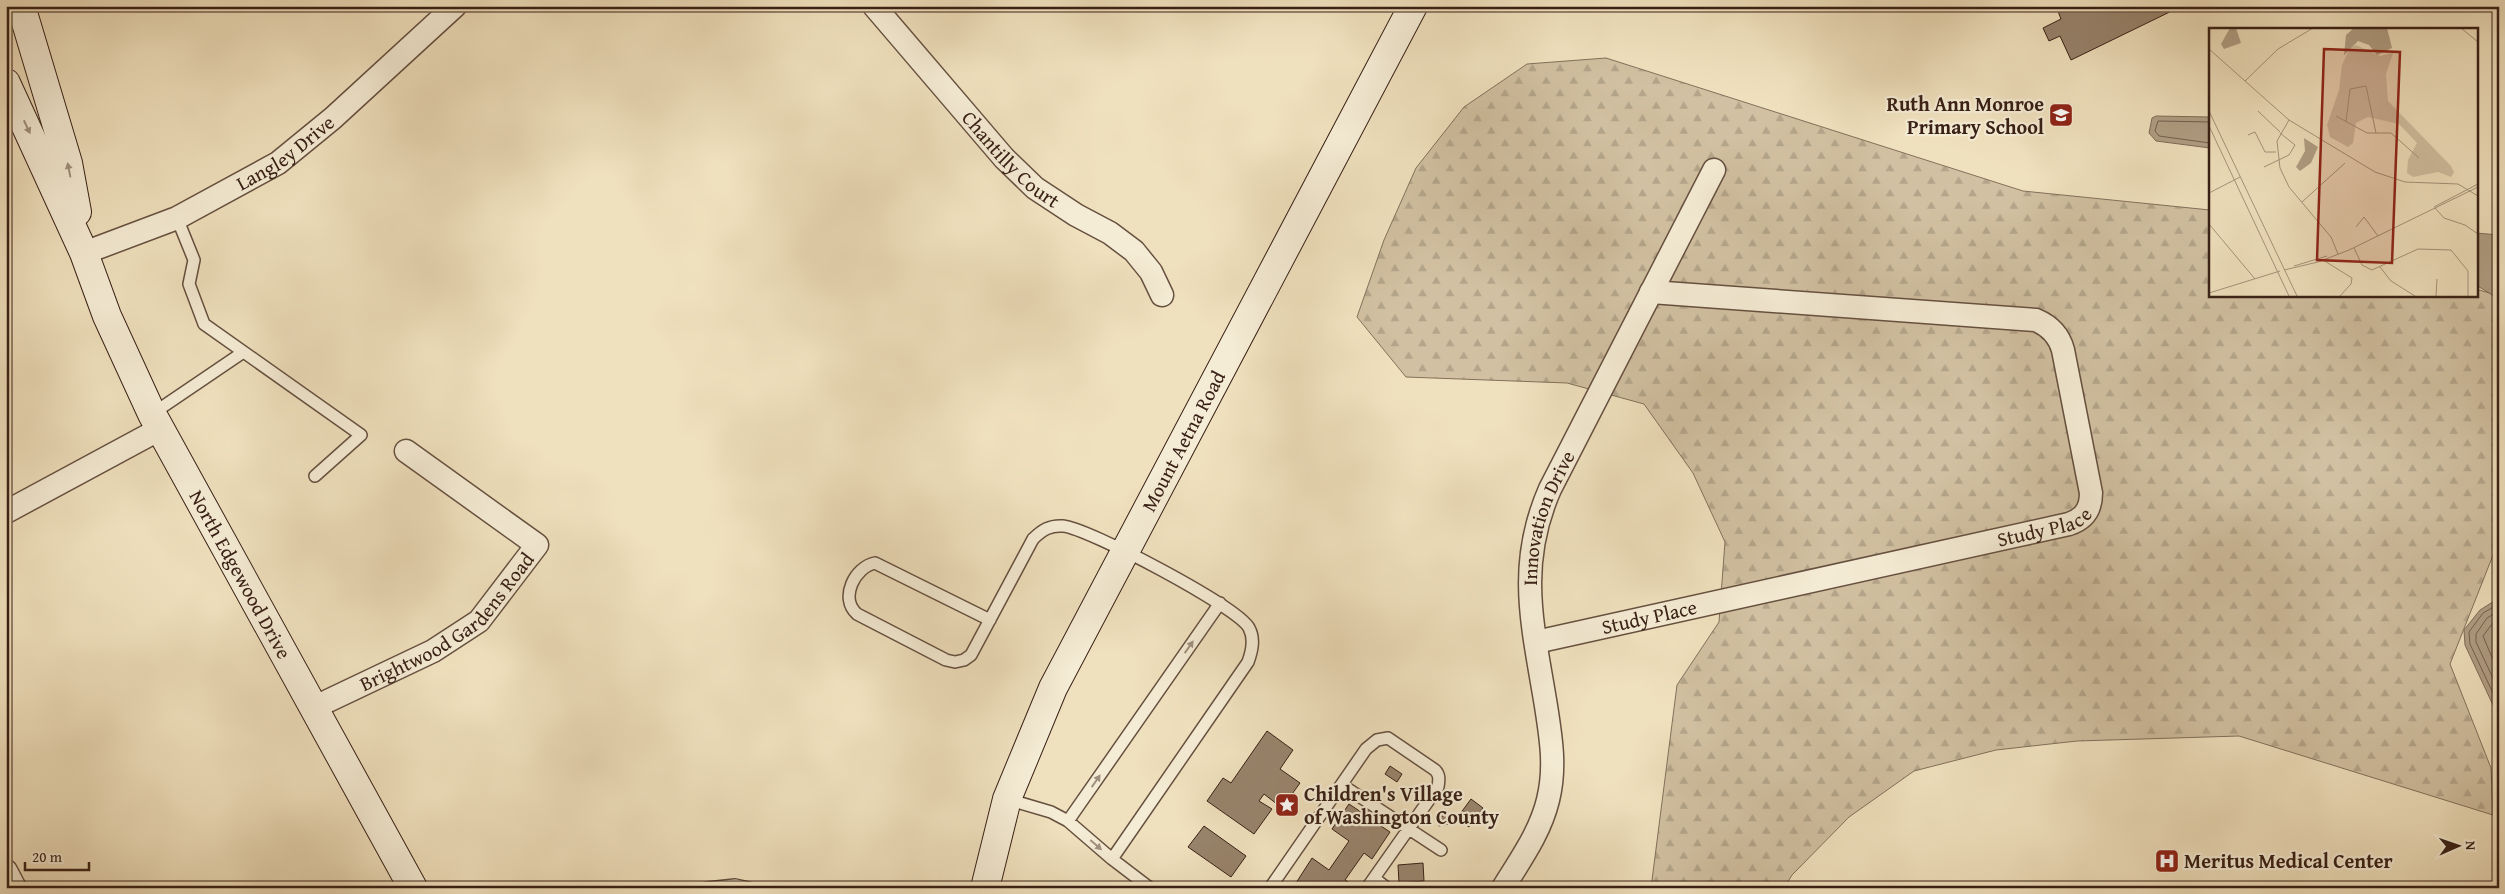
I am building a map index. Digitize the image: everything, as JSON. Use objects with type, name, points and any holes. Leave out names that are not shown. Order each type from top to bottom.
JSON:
[{"type":"main road","name":"North Edgewood Drive","points":[[21,6],[68,162],[84,253]]},
{"type":"main road","name":"Mount Aetna Road","points":[[985,888],[1007,799],[1053,688],[1413,6]]},
{"type":"main road","name":"North Edgewood Drive","points":[[6,83],[84,253],[107,316],[156,422],[413,888]]},
{"type":"street","name":"Langley Drive","points":[[84,253],[177,218],[278,163],[333,118],[455,6]]},
{"type":"street","name":"Chantilly Court","points":[[874,6],[1004,158],[1035,188],[1076,215],[1110,233],[1134,251],[1151,272],[1162,295]]},
{"type":"street","name":"Innovation Drive","points":[[1503,888],[1540,825],[1551,786],[1552,745],[1536,642],[1529,577],[1532,544],[1538,520],[1550,489],[1714,170]]},
{"type":"street","name":"Study Place","points":[[1536,642],[2069,524],[2082,518],[2090,507],[2091,493],[2063,350],[2058,337],[2036,320],[1651,292]]},
{"type":"street","points":[[6,512],[156,422]]},
{"type":"street","name":"Brightwood Gardens Road","points":[[313,708],[433,651],[480,620],[537,545],[406,451]]},
{"type":"street","points":[[6,871],[16,888]]},
{"type":"lane","points":[[177,218],[194,260],[189,284],[204,324],[242,353],[361,435],[315,476]]},
{"type":"lane","points":[[156,422],[242,353]]},
{"type":"lane","points":[[990,620],[875,563],[867,564],[860,570],[849,592],[851,609],[857,614],[955,662],[964,660],[971,654],[990,620],[1033,539],[1041,531],[1052,526],[1075,528],[1202,591],[1243,620],[1250,629],[1252,650],[1248,662],[1112,859]]},
{"type":"lane","points":[[1068,821],[1220,603]]},
{"type":"lane","points":[[1272,887],[1372,744],[1383,738],[1393,740],[1435,770],[1439,778],[1438,787],[1370,883],[1387,888]]},
{"type":"lane","points":[[1342,785],[1441,850]]},
{"type":"lane","points":[[1007,799],[1051,812],[1068,821],[1112,859],[1150,888]]},
{"type":"lane","points":[[707,888],[735,885],[749,888]]},
{"type":"green space","points":[[1606,58],[2023,191],[2209,210],[2209,296],[2478,296],[2478,290],[2499,296],[2499,540],[2450,664],[2491,768],[2493,815],[2239,736],[2077,741],[1996,750],[1914,771],[1849,817],[1792,875],[1784,888],[1651,888],[1677,685],[1719,622],[1725,542],[1693,473],[1644,404],[1567,383],[1406,377],[1357,317],[1384,240],[1416,168],[1464,107],[1527,64]]},
{"type":"water","points":[[2156,116],[2209,117],[2209,148],[2156,141],[2149,133],[2152,118]]},
{"type":"water","points":[[2478,233],[2499,235],[2499,299],[2478,286]]},
{"type":"water","points":[[2499,598],[2499,718],[2465,645],[2464,630],[2480,610]]},
{"type":"building","points":[[2056,6],[2182,6],[2071,60],[2060,36],[2049,41],[2043,28],[2061,19]]},
{"type":"building","points":[[1267,731],[1293,750],[1280,769],[1300,783],[1282,808],[1264,794],[1259,801],[1272,809],[1254,834],[1207,801],[1223,778],[1231,783]]},
{"type":"building","points":[[1390,766],[1402,774],[1397,782],[1385,774]]},
{"type":"building","points":[[1471,799],[1483,808],[1469,827],[1457,818]]},
{"type":"building","points":[[1349,804],[1361,812],[1366,805],[1383,817],[1378,824],[1390,832],[1372,859],[1364,853],[1345,880],[1353,885],[1351,888],[1303,888],[1296,883],[1312,858],[1329,870],[1349,841],[1332,829]]},
{"type":"building","points":[[1465,812],[1467,820],[1439,826],[1437,817]]},
{"type":"building","points":[[1204,826],[1246,856],[1231,877],[1188,847]]},
{"type":"building","points":[[1423,863],[1424,881],[1399,883],[1398,865]]},
{"type":"place","name":"Ruth Ann Monroe Primary School","points":[[2061,115]]},
{"type":"place","name":"Children's Village of Washington County","points":[[1287,805]]},
{"type":"place","name":"Meritus Medical Center","points":[[2167,861]]}]
